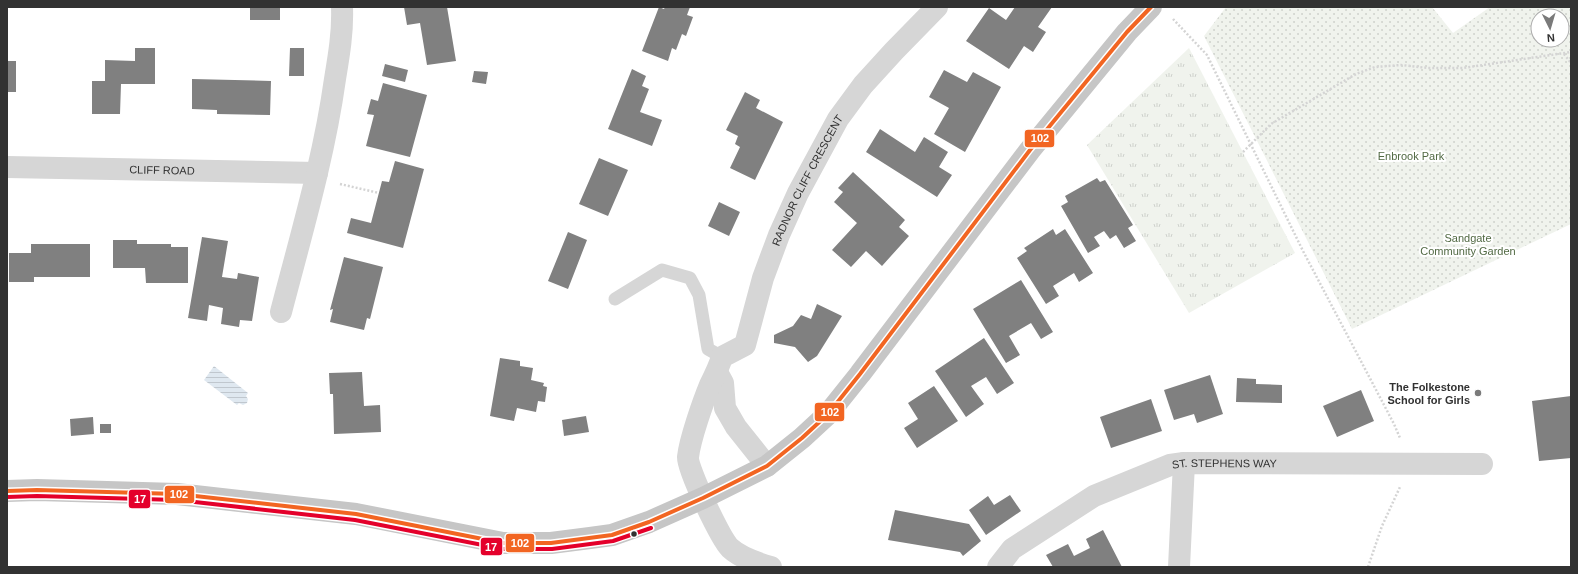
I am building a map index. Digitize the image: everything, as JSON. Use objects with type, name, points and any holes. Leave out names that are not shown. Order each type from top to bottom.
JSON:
[{"type":"highway","points":[[7,491],[37,490],[177,494],[356,514],[503,543],[551,543],[612,534],[649,522],[703,498],[767,466],[802,438],[828,414],[1030,150],[1127,32],[1151,7]]},
{"type":"street","points":[[281,312],[317,173],[331,107],[342,27],[342,7]]},
{"type":"street","name":"RADNOR CLIFF CRESCENT","points":[[720,365],[745,345],[763,278],[779,235],[798,193],[838,119],[863,85],[894,50],[937,7]]},
{"type":"street","name":"CLIFF ROAD","points":[[7,168],[317,173]]},
{"type":"street","points":[[720,365],[725,408],[736,427],[767,466]]},
{"type":"street","points":[[720,365],[711,384],[696,428],[688,463],[703,498],[729,547],[739,555],[771,567]]},
{"type":"street","points":[[1180,567],[1184,463]]},
{"type":"street","name":"ST. STEPHENS WAY","points":[[998,567],[1012,549],[1094,496],[1170,465],[1184,463],[1482,464]]},
{"type":"lane","points":[[615,299],[662,270],[690,278],[699,295],[708,349],[720,365]]},
{"type":"path","points":[[1171,18],[1207,55],[1303,251],[1394,424],[1410,464],[1382,526],[1368,567]]},
{"type":"path","points":[[1242,152],[1251,145],[1271,124],[1356,74],[1375,67],[1401,65],[1428,68],[1463,68],[1571,52]]},
{"type":"path","points":[[1564,54],[1571,63]]},
{"type":"path","points":[[337,183],[379,193]]},
{"type":"green space","name":"Enbrook Park","points":[[1226,7],[1432,7],[1453,33],[1490,7],[1571,7],[1571,224],[1352,329],[1204,36]]},
{"type":"green space","points":[[1189,48],[1295,253],[1189,313],[1087,145]]},
{"type":"shaded area","points":[[214,366],[248,393],[246,396],[248,399],[247,403],[243,405],[239,403],[237,405],[204,380]]},
{"type":"building","points":[[250,7],[280,7],[280,20],[250,20]]},
{"type":"building","points":[[404,7],[447,7],[456,61],[427,65],[420,23],[407,25]]},
{"type":"building","points":[[659,7],[664,9],[665,7],[690,7],[687,15],[693,17],[686,36],[682,34],[676,50],[672,48],[668,61],[642,51]]},
{"type":"building","points":[[1015,7],[1052,7],[1038,27],[1046,32],[1033,52],[1024,46],[1009,69],[966,41],[989,8],[1006,20]]},
{"type":"building","points":[[135,48],[155,48],[155,84],[121,84],[120,114],[92,114],[92,81],[105,81],[105,60],[135,61]]},
{"type":"building","points":[[290,48],[304,48],[304,76],[289,76]]},
{"type":"building","points":[[7,61],[16,61],[16,92],[7,92]]},
{"type":"building","points":[[385,64],[408,70],[405,82],[382,76]]},
{"type":"building","points":[[632,69],[646,76],[642,86],[649,89],[640,112],[662,120],[652,146],[608,129]]},
{"type":"building","points":[[944,70],[967,82],[973,72],[1001,87],[965,152],[934,134],[949,108],[929,97]]},
{"type":"building","points":[[474,71],[488,72],[486,84],[472,82]]},
{"type":"building","points":[[192,79],[271,81],[270,115],[217,114],[217,110],[192,109]]},
{"type":"building","points":[[383,83],[427,95],[410,157],[366,146],[374,115],[367,114],[371,99],[378,101]]},
{"type":"building","points":[[745,92],[760,100],[756,108],[783,122],[755,180],[730,168],[740,147],[735,144],[738,136],[726,130]]},
{"type":"building","points":[[880,129],[915,152],[924,137],[948,152],[939,167],[952,175],[937,197],[866,152]]},
{"type":"building","points":[[599,158],[628,170],[608,216],[579,204]]},
{"type":"building","points":[[395,161],[424,169],[403,248],[347,233],[351,218],[371,223],[382,181],[389,182]]},
{"type":"building","points":[[853,172],[905,220],[899,227],[909,236],[882,266],[866,251],[851,267],[832,250],[857,223],[834,202],[843,192],[838,188]]},
{"type":"building","points":[[1097,178],[1100,182],[1105,180],[1133,225],[1128,228],[1136,241],[1124,248],[1116,235],[1110,239],[1104,231],[1094,237],[1100,246],[1088,253],[1061,206],[1068,202],[1065,196]]},
{"type":"building","points":[[719,202],[740,212],[729,236],[708,226]]},
{"type":"building","points":[[1053,229],[1056,235],[1065,229],[1093,273],[1079,282],[1074,273],[1053,286],[1059,296],[1046,304],[1017,258],[1027,251],[1024,248]]},
{"type":"building","points":[[568,232],[587,240],[568,289],[548,281]]},
{"type":"building","points":[[202,237],[228,241],[222,277],[237,279],[238,273],[259,277],[252,321],[240,320],[239,327],[221,324],[223,308],[209,305],[207,321],[188,318]]},
{"type":"building","points":[[113,240],[137,240],[137,244],[171,244],[171,247],[188,247],[188,283],[146,283],[145,268],[113,268]]},
{"type":"building","points":[[31,244],[90,244],[90,277],[34,277],[34,282],[9,282],[9,253],[31,253]]},
{"type":"building","points":[[344,257],[383,267],[370,319],[367,318],[364,330],[330,322],[333,309],[330,310]]},
{"type":"building","points":[[1021,280],[1053,332],[1041,339],[1031,323],[1009,336],[1020,355],[1006,363],[973,309]]},
{"type":"building","points":[[817,304],[842,316],[817,356],[808,362],[795,347],[774,343],[774,335],[793,326],[801,315],[811,319]]},
{"type":"building","points":[[984,338],[1014,383],[997,394],[986,377],[971,386],[984,404],[966,417],[935,371]]},
{"type":"building","points":[[500,358],[520,361],[520,366],[533,368],[531,380],[544,383],[543,386],[547,387],[545,402],[538,401],[536,412],[517,408],[514,421],[490,416]]},
{"type":"building","points":[[362,372],[364,406],[380,405],[381,432],[334,434],[333,394],[330,394],[329,373]]},
{"type":"building","points":[[1210,375],[1223,414],[1197,423],[1194,414],[1174,420],[1164,390]]},
{"type":"building","points":[[1237,378],[1256,379],[1256,384],[1282,385],[1282,403],[1236,402]]},
{"type":"building","points":[[934,386],[958,421],[917,448],[904,428],[918,419],[908,403]]},
{"type":"building","points":[[1361,390],[1374,421],[1337,437],[1323,406]]},
{"type":"building","points":[[1571,396],[1571,458],[1539,461],[1532,401]]},
{"type":"building","points":[[1151,399],[1162,431],[1111,448],[1100,417]]},
{"type":"building","points":[[586,416],[589,432],[564,436],[562,420]]},
{"type":"building","points":[[93,417],[94,434],[71,436],[70,419]]},
{"type":"building","points":[[100,424],[111,424],[111,433],[100,433]]},
{"type":"building","points":[[1010,495],[1021,511],[986,535],[969,510],[988,496],[994,505]]},
{"type":"building","points":[[895,510],[969,524],[981,541],[963,556],[960,552],[888,540]]},
{"type":"building","points":[[1103,530],[1122,567],[1053,567],[1046,555],[1068,544],[1074,556],[1090,548],[1086,539]]},
{"type":"transit line","name":"102","points":[[7,491],[37,490],[177,494],[356,514],[503,543],[551,543],[612,535],[649,522],[703,498],[767,466],[802,438],[828,414],[1030,150],[1127,32],[1151,7]]},
{"type":"transit line","name":"17","points":[[7,497],[37,496],[177,500],[355,520],[503,549],[552,549],[613,541],[651,528]]},
{"type":"place","name":"The Folkestone School for Girls","points":[[1478,393]]},
{"type":"park label","name":"Sandgate Community Garden","points":[[1468,244]]}]
